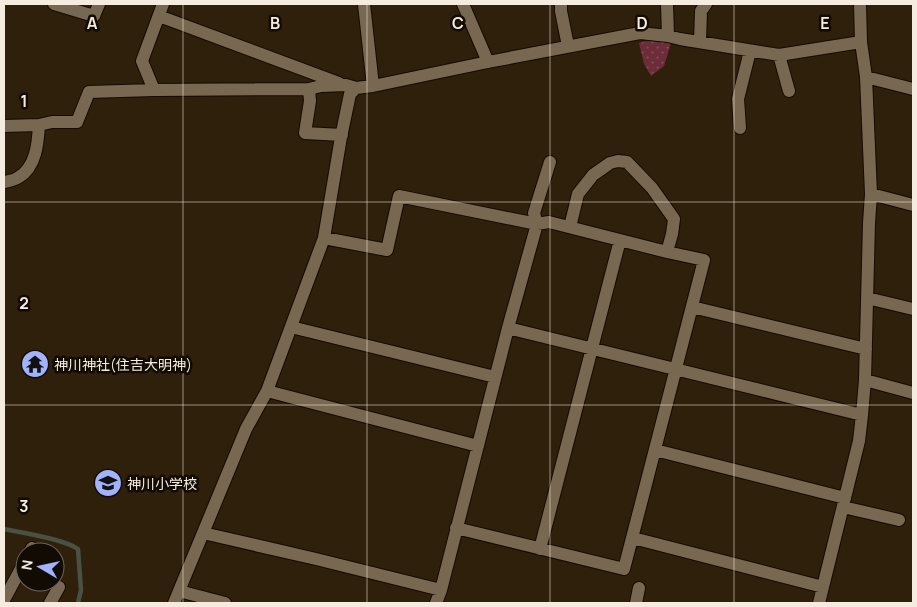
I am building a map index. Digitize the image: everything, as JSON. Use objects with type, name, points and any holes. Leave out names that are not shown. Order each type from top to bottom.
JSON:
[{"type":"street","points":[[54,4],[94,16],[99,4]]},
{"type":"street","points":[[364,4],[373,86]]},
{"type":"street","points":[[463,4],[488,62]]},
{"type":"street","points":[[561,4],[568,46]]},
{"type":"street","points":[[667,4],[668,36]]},
{"type":"street","points":[[700,42],[700,11],[706,4]]},
{"type":"street","points":[[819,603],[859,441],[865,380],[871,194],[866,77],[861,42],[860,4]]},
{"type":"street","points":[[154,90],[142,61],[161,10],[351,86]]},
{"type":"street","points":[[4,126],[77,122],[89,92],[309,90],[321,86],[373,86],[640,33],[668,36],[779,56],[861,42]]},
{"type":"street","points":[[740,128],[738,99],[750,50]]},
{"type":"street","points":[[779,56],[789,91]]},
{"type":"street","points":[[866,77],[913,89]]},
{"type":"street","points":[[225,603],[176,597],[246,429],[267,391],[324,238],[351,86]]},
{"type":"street","points":[[309,90],[310,101],[305,133],[342,135]]},
{"type":"street","points":[[4,182],[19,178],[27,170],[38,143],[39,125]]},
{"type":"street","points":[[436,603],[537,224],[534,213],[550,162]]},
{"type":"street","points":[[570,227],[578,194],[594,175],[610,162],[627,162],[652,188],[674,218],[668,252]]},
{"type":"street","points":[[871,194],[913,205]]},
{"type":"street","points":[[324,238],[387,250],[398,196],[537,224],[548,222],[704,260],[624,569],[456,528]]},
{"type":"street","points":[[540,549],[620,240]]},
{"type":"street","points":[[867,298],[913,309]]},
{"type":"street","points":[[692,307],[866,349]]},
{"type":"street","points":[[291,327],[495,377]]},
{"type":"street","points":[[508,328],[862,415]]},
{"type":"street","points":[[865,380],[913,392]]},
{"type":"street","points":[[267,391],[478,446]]},
{"type":"street","points":[[655,450],[844,502],[899,520]]},
{"type":"street","points":[[203,533],[316,558],[440,590]]},
{"type":"street","points":[[633,538],[823,587]]},
{"type":"street","points":[[4,600],[15,580]]},
{"type":"street","points":[[636,603],[639,588]]},
{"type":"street","points":[[50,603],[56,592]]},
{"type":"shaded area","points":[[649,40],[671,43],[664,66],[651,76],[644,64],[639,43]]},
{"type":"waterway","points":[[4,529],[53,539],[78,549],[81,590],[78,603]]},
{"type":"place","name":"神川神社(住吉大明神)","points":[[35,364]]},
{"type":"place","name":"神川小学校","points":[[108,483]]}]
